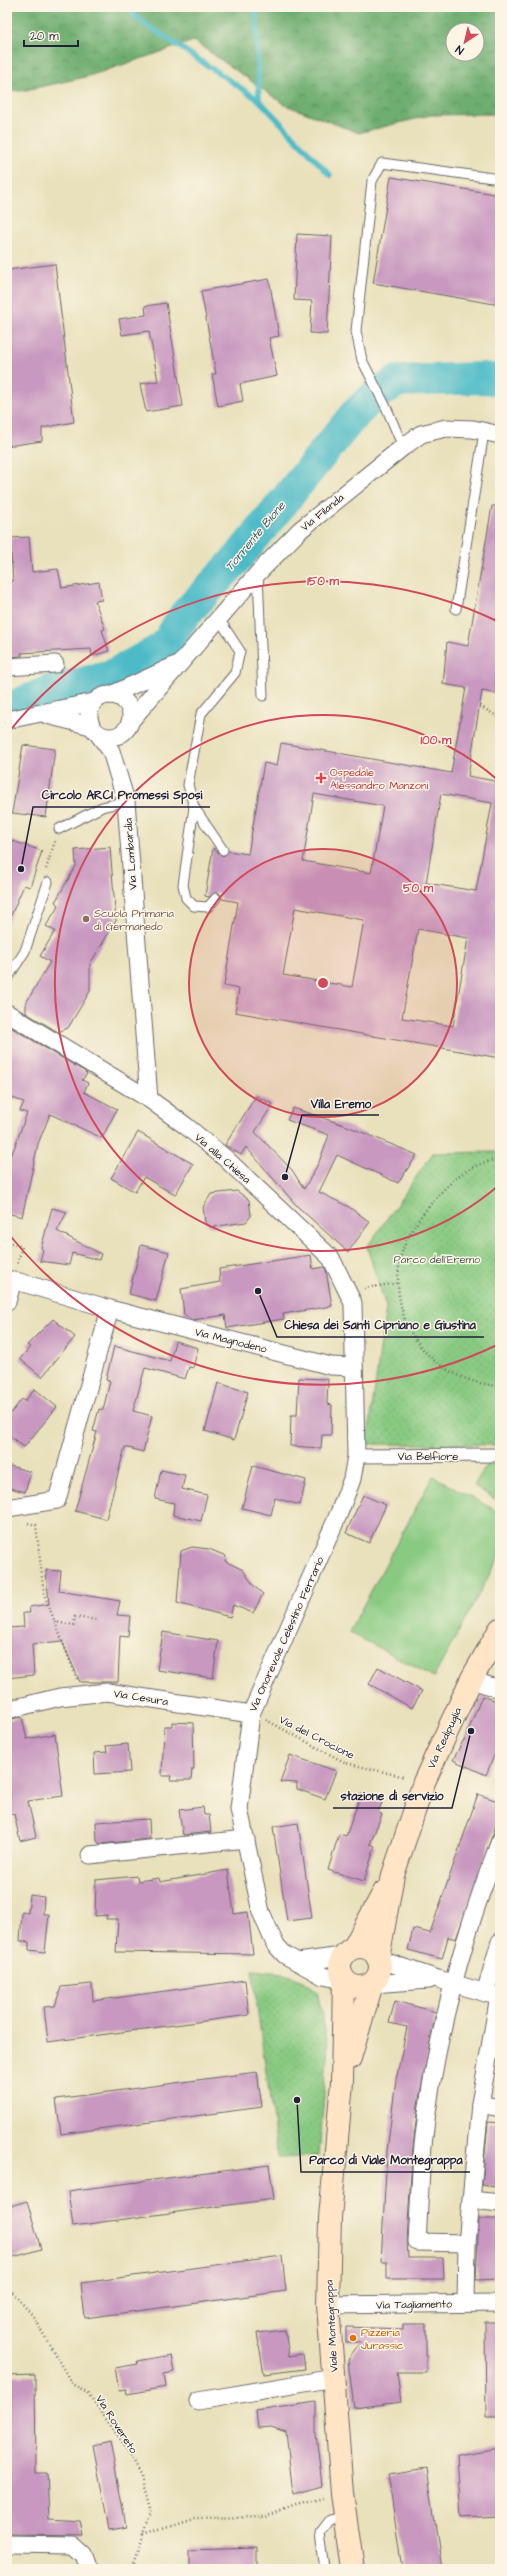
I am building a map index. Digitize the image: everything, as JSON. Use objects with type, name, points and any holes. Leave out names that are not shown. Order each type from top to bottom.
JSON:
[{"type":"main road","name":"Via Redipuglia","points":[[378,1959],[393,1875],[424,1782],[471,1680],[500,1629]]},
{"type":"main road","name":"Via Redipuglia","points":[[348,1952],[393,1875]]},
{"type":"main road","points":[[348,1952],[368,1949],[378,1959]]},
{"type":"main road","name":"Viale Montegrappa","points":[[348,1952],[340,1968],[344,1980],[342,2082],[330,2218],[328,2305],[345,2516],[353,2569]]},
{"type":"main road","name":"Viale Montegrappa","points":[[342,2082],[372,1984],[379,1972],[378,1959]]},
{"type":"main road","points":[[344,1980],[357,1987],[372,1984]]},
{"type":"street","name":"Via Filanda","points":[[42,714],[113,738],[119,736],[130,726],[132,719],[258,573],[300,530],[402,447],[422,434],[436,430],[455,428],[492,433]]},
{"type":"street","name":"Via Filanda","points":[[7,720],[42,714],[94,702],[181,662]]},
{"type":"street","points":[[7,667],[55,664]]},
{"type":"street","points":[[111,695],[118,696],[129,705],[132,719]]},
{"type":"street","points":[[94,702],[89,713],[95,731]]},
{"type":"street","name":"Via Lombardia","points":[[95,731],[111,751],[126,801],[149,1099]]},
{"type":"street","name":"Via alla Chiesa","points":[[7,1014],[149,1099],[225,1158],[331,1258],[348,1290],[353,1303],[353,1367]]},
{"type":"street","points":[[7,1302],[13,1280]]},
{"type":"street","name":"Via Magnodeno","points":[[13,1280],[110,1310],[331,1366],[353,1367]]},
{"type":"street","points":[[7,1508],[57,1500],[110,1310]]},
{"type":"street","name":"Via Onorevole Celestino Ferrario","points":[[344,1980],[323,1976],[285,1955],[275,1944],[261,1912],[239,1809],[251,1714],[339,1513],[352,1479],[356,1456],[353,1367]]},
{"type":"street","name":"Via Belfiore","points":[[356,1456],[500,1455]]},
{"type":"street","points":[[471,1680],[500,1689]]},
{"type":"street","name":"Via Cesura","points":[[7,1710],[60,1697],[107,1692],[251,1714]]},
{"type":"street","points":[[90,1855],[246,1839]]},
{"type":"street","points":[[467,2243],[417,2242],[423,2146],[446,1981],[500,1841]]},
{"type":"street","points":[[466,2303],[467,2243],[480,2104],[495,1995],[500,1942]]},
{"type":"street","points":[[298,1962],[348,1952]]},
{"type":"street","points":[[378,1959],[495,1995]]},
{"type":"street","points":[[372,1984],[446,1981]]},
{"type":"street","points":[[480,2104],[500,2108]]},
{"type":"street","points":[[471,2200],[500,2203]]},
{"type":"street","name":"Via Tagliamento","points":[[328,2305],[500,2303]]},
{"type":"street","points":[[198,2401],[334,2378]]},
{"type":"street","points":[[7,2544],[73,2545],[84,2555],[89,2569]]},
{"type":"lane","points":[[402,447],[387,409],[362,360],[356,331],[364,243],[372,181],[382,163],[500,180]]},
{"type":"lane","points":[[456,609],[492,433]]},
{"type":"lane","points":[[258,573],[263,696]]},
{"type":"lane","points":[[219,618],[240,651],[235,673],[201,714],[188,785],[194,807],[223,850]]},
{"type":"lane","points":[[60,829],[102,807],[126,801]]},
{"type":"lane","points":[[194,807],[183,885],[186,898],[194,906],[208,907],[216,898]]},
{"type":"lane","points":[[7,979],[25,951],[48,882]]},
{"type":"lane","points":[[326,2569],[320,2533],[330,2520],[345,2516]]},
{"type":"path","points":[[480,706],[500,718]]},
{"type":"path","points":[[48,882],[43,879],[60,829]]},
{"type":"path","points":[[500,1159],[481,1162],[453,1179],[426,1209],[408,1238],[399,1264],[399,1294],[405,1321],[416,1342],[438,1364],[458,1377],[486,1385],[500,1386]]},
{"type":"path","points":[[7,1242],[22,1247],[13,1280]]},
{"type":"path","points":[[348,1290],[399,1283]]},
{"type":"path","points":[[22,1521],[36,1525],[44,1594],[84,1694]]},
{"type":"path","points":[[54,1622],[74,1624],[75,1617],[97,1620]]},
{"type":"path","name":"Via del Crocione","points":[[251,1714],[282,1727],[346,1763],[424,1782]]},
{"type":"path","name":"Via Rovereto","points":[[7,2286],[33,2316],[72,2384],[87,2392],[121,2440],[138,2471],[151,2513],[132,2569]]},
{"type":"path","points":[[143,2535],[193,2518],[265,2517],[296,2505],[322,2498]]},
{"type":"green space","points":[[7,7],[500,7],[500,114],[431,115],[359,133],[285,105],[194,41],[86,77],[21,91],[7,90]]},
{"type":"green space","name":"Parco dell'Eremo","points":[[500,1152],[500,1445],[367,1444],[386,1307],[367,1247],[433,1153]]},
{"type":"green space","points":[[488,1462],[500,1469],[500,1502],[474,1486]]},
{"type":"green space","points":[[433,1476],[500,1513],[500,1555],[434,1677],[349,1632]]},
{"type":"green space","points":[[252,1970],[283,1973],[304,1981],[317,1991],[328,2045],[319,2156],[278,2158]]},
{"type":"building","points":[[391,177],[500,195],[500,305],[373,283]]},
{"type":"building","points":[[297,234],[332,236],[327,334],[310,333],[312,301],[294,300]]},
{"type":"building","points":[[55,264],[74,422],[42,428],[42,441],[7,446],[7,270]]},
{"type":"building","points":[[269,279],[279,336],[269,338],[277,376],[240,384],[243,401],[218,406],[212,374],[216,374],[201,291]]},
{"type":"building","points":[[166,303],[183,406],[146,412],[140,384],[158,381],[149,331],[122,335],[119,319],[146,315],[145,306]]},
{"type":"building","points":[[492,506],[500,506],[500,694],[482,691],[468,776],[500,782],[500,1058],[235,1012],[239,989],[224,986],[238,902],[222,899],[220,894],[217,892],[209,897],[205,896],[213,848],[223,856],[229,851],[248,854],[264,763],[277,766],[281,743],[451,773],[466,688],[443,684],[447,642],[468,646]],"holes":[[[314,794],[383,806],[371,873],[303,861]],[[441,794],[492,803],[476,891],[426,883]],[[295,908],[364,920],[352,987],[283,975]],[[418,929],[468,938],[453,1026],[402,1018]]]},
{"type":"building","points":[[29,537],[32,572],[58,569],[62,588],[99,582],[102,600],[95,601],[105,629],[102,630],[109,651],[92,656],[91,649],[21,653],[22,656],[7,657],[7,581],[13,581],[10,538]]},
{"type":"building","points":[[23,745],[55,749],[46,817],[12,813]]},
{"type":"building","points":[[7,839],[42,851],[30,887],[24,885],[7,925]]},
{"type":"building","points":[[110,847],[116,921],[90,964],[90,991],[68,1028],[58,1032],[26,1013],[26,1003],[50,962],[40,956],[55,931],[46,926],[59,905],[55,902],[76,866],[75,850]]},
{"type":"building","points":[[7,1025],[84,1071],[87,1074],[82,1080],[88,1083],[84,1092],[117,1109],[102,1138],[50,1114],[38,1144],[22,1217],[7,1213],[7,1153],[12,1154],[27,1113],[20,1111],[24,1102],[7,1096]]},
{"type":"building","points":[[256,1096],[273,1104],[255,1132],[292,1170],[304,1189],[319,1162],[329,1135],[287,1120],[293,1108],[347,1126],[417,1155],[398,1183],[337,1155],[319,1192],[349,1207],[370,1222],[348,1252],[297,1206],[246,1147],[241,1155],[225,1145]]},
{"type":"building","points":[[138,1132],[193,1164],[175,1195],[144,1177],[135,1192],[111,1178]]},
{"type":"building","points":[[237,1191],[249,1200],[251,1216],[246,1222],[211,1227],[205,1222],[203,1207],[211,1194]]},
{"type":"building","points":[[52,1208],[67,1212],[57,1231],[101,1254],[99,1260],[72,1253],[69,1265],[40,1261],[43,1250],[41,1248]]},
{"type":"building","points":[[141,1245],[169,1252],[156,1301],[129,1294]]},
{"type":"building","points":[[311,1255],[313,1269],[324,1267],[326,1270],[332,1306],[283,1314],[284,1319],[227,1328],[225,1315],[192,1320],[184,1314],[181,1289],[220,1282],[219,1269]]},
{"type":"building","points":[[53,1319],[75,1337],[42,1377],[20,1359],[30,1347],[27,1345]]},
{"type":"building","points":[[175,1341],[198,1348],[193,1368],[189,1367],[185,1379],[145,1368],[133,1411],[152,1416],[143,1452],[125,1447],[106,1519],[75,1511],[97,1432],[93,1431],[99,1409],[103,1410],[110,1381],[106,1380],[114,1346],[170,1361]]},
{"type":"building","points":[[299,1378],[328,1379],[327,1404],[332,1405],[331,1435],[322,1435],[321,1448],[290,1446],[291,1415],[297,1415]]},
{"type":"building","points":[[218,1383],[248,1392],[234,1440],[205,1431]]},
{"type":"building","points":[[35,1389],[57,1407],[24,1447],[7,1434],[7,1418],[22,1399],[25,1401]]},
{"type":"building","points":[[7,1465],[31,1472],[25,1492],[7,1487]]},
{"type":"building","points":[[253,1466],[306,1480],[300,1505],[275,1498],[271,1515],[242,1508]]},
{"type":"building","points":[[161,1470],[185,1475],[182,1489],[207,1495],[201,1521],[173,1515],[174,1503],[155,1499]]},
{"type":"building","points":[[363,1495],[386,1505],[369,1543],[346,1533]]},
{"type":"building","points":[[192,1547],[209,1549],[226,1556],[225,1561],[243,1570],[254,1586],[263,1594],[253,1613],[233,1605],[230,1617],[177,1603],[181,1551]]},
{"type":"building","points":[[46,1570],[61,1571],[59,1591],[120,1601],[117,1615],[130,1616],[128,1637],[120,1636],[118,1682],[80,1682],[62,1641],[32,1644],[34,1675],[7,1678],[7,1628],[24,1627],[23,1613],[30,1613],[29,1607],[49,1604]]},
{"type":"building","points":[[163,1632],[218,1641],[213,1678],[157,1670]]},
{"type":"building","points":[[378,1667],[422,1691],[412,1708],[369,1684]]},
{"type":"building","points":[[482,1696],[500,1702],[500,1741],[486,1775],[453,1760],[464,1741]]},
{"type":"building","points":[[22,1717],[27,1739],[55,1734],[63,1796],[28,1801],[36,1837],[20,1841],[14,1814],[7,1815],[7,1720]]},
{"type":"building","points":[[172,1722],[193,1723],[194,1769],[192,1769],[191,1780],[170,1780],[171,1776],[162,1776],[164,1726],[172,1726]]},
{"type":"building","points":[[128,1744],[130,1772],[95,1774],[94,1753],[107,1752],[106,1746]]},
{"type":"building","points":[[290,1755],[336,1771],[325,1799],[297,1789],[297,1783],[280,1782]]},
{"type":"building","points":[[361,1794],[382,1802],[378,1813],[382,1814],[370,1844],[375,1846],[364,1881],[328,1870],[339,1834],[346,1836]]},
{"type":"building","points":[[478,1794],[500,1802],[500,1814],[456,1939],[448,1937],[442,1959],[408,1950],[413,1929],[430,1933]]},
{"type":"building","points":[[203,1807],[204,1815],[209,1815],[211,1832],[183,1835],[179,1810]]},
{"type":"building","points":[[149,1819],[150,1839],[100,1844],[97,1841],[96,1822]]},
{"type":"building","points":[[298,1823],[312,1918],[287,1921],[273,1827]]},
{"type":"building","points":[[228,1870],[234,1914],[248,1912],[253,1954],[116,1952],[118,1919],[106,1919],[107,1915],[95,1916],[96,1880],[137,1876],[138,1881],[159,1878],[160,1882]]},
{"type":"building","points":[[30,1895],[44,1897],[43,1914],[49,1914],[45,1952],[29,1950],[29,1942],[20,1941],[22,1912],[28,1913]]},
{"type":"building","points":[[245,1980],[249,2015],[48,2042],[44,2007],[55,2006],[61,1987],[92,1984],[93,2001]]},
{"type":"building","points":[[395,2001],[436,2012],[418,2105],[412,2156],[407,2241],[408,2258],[443,2258],[444,2279],[387,2279],[387,2262],[381,2262],[387,2151],[396,2080],[407,2027],[389,2023]]},
{"type":"building","points":[[257,2072],[262,2107],[61,2134],[56,2099]]},
{"type":"building","points":[[488,2122],[500,2123],[500,2186],[495,2187],[482,2185]]},
{"type":"building","points":[[269,2165],[274,2199],[73,2226],[68,2191]]},
{"type":"building","points":[[27,2201],[41,2249],[7,2259],[7,2207]]},
{"type":"building","points":[[479,2219],[500,2219],[500,2279],[476,2280]]},
{"type":"building","points":[[282,2256],[286,2291],[85,2318],[81,2283]]},
{"type":"building","points":[[485,2322],[500,2322],[500,2417],[486,2417]]},
{"type":"building","points":[[403,2324],[426,2324],[426,2372],[397,2372],[401,2402],[354,2408],[348,2360],[361,2342],[346,2342],[346,2327],[403,2329]]},
{"type":"building","points":[[285,2330],[289,2356],[303,2354],[305,2369],[264,2374],[257,2333]]},
{"type":"building","points":[[171,2355],[174,2372],[164,2374],[166,2387],[127,2394],[126,2389],[119,2390],[115,2368],[138,2364],[137,2361]]},
{"type":"building","points":[[35,2375],[36,2473],[47,2473],[49,2519],[80,2521],[83,2535],[7,2534],[7,2376]]},
{"type":"building","points":[[316,2402],[316,2434],[322,2486],[293,2494],[286,2432],[271,2427],[258,2428],[256,2411]]},
{"type":"building","points":[[110,2441],[126,2526],[109,2529],[93,2445]]},
{"type":"building","points":[[500,2448],[500,2516],[461,2518],[457,2455]]},
{"type":"building","points":[[427,2468],[442,2569],[402,2569],[388,2474]]},
{"type":"building","points":[[257,2548],[257,2569],[189,2569],[189,2550]]},
{"type":"waterway","points":[[129,7],[135,17],[259,100]]},
{"type":"waterway","points":[[256,7],[259,100],[330,175]]},
{"type":"waterway","name":"Torrente Bione","points":[[7,706],[16,705],[52,690],[110,676],[164,647],[185,614],[237,559],[354,415],[375,395],[398,381],[484,378],[499,380]]},
{"type":"place","name":"Ospedale Alessandro Manzoni","points":[[321,778]]},
{"type":"place","name":"Circolo ARCI Promessi Sposi","points":[[21,869]]},
{"type":"place","name":"Scuola Primaria di Germanedo","points":[[86,919]]},
{"type":"place","name":"Villa Eremo","points":[[285,1177]]},
{"type":"place","name":"Chiesa dei Santi Cipriano e Giustina","points":[[258,1291]]},
{"type":"place","name":"stazione di servizio","points":[[471,1731]]},
{"type":"place","name":"Parco di Viale Montegrappa","points":[[297,2100]]},
{"type":"place","name":"Pizzeria Jurassic","points":[[353,2338]]}]
